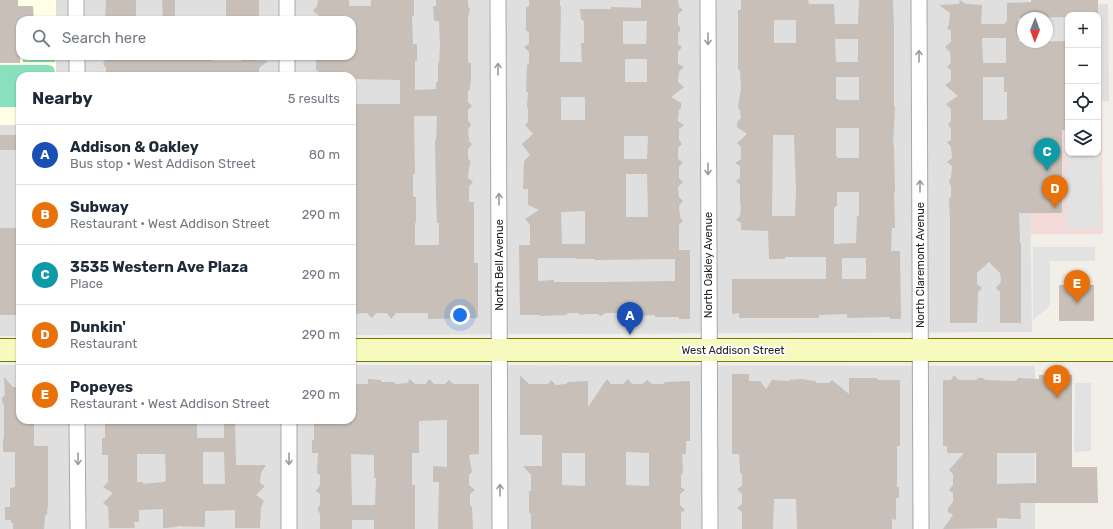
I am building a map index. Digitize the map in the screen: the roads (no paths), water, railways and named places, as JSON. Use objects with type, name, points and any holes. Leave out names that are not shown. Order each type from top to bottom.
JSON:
[{"type":"street","points":[[76,0],[76,16]]},
{"type":"street","points":[[287,0],[287,16]]},
{"type":"street","name":"North Bell Avenue","points":[[498,0],[500,529]]},
{"type":"street","name":"North Oakley Avenue","points":[[708,0],[710,529]]},
{"type":"street","name":"North Claremont Avenue","points":[[919,0],[921,529]]},
{"type":"street","points":[[76,60],[77,72]]},
{"type":"street","points":[[287,60],[287,72]]},
{"type":"street","points":[[0,350],[16,350]]},
{"type":"street","name":"West Addison Street","points":[[356,350],[1113,350]]},
{"type":"street","points":[[78,424],[78,529]]},
{"type":"street","points":[[289,424],[289,529]]},
{"type":"place","name":"3535 Western Ave Plaza","points":[[1047,171]]},
{"type":"place","name":"Dunkin'","points":[[1055,208]]},
{"type":"place","name":"Popeyes","points":[[1077,303]]},
{"type":"place","name":"Addison & Oakley","points":[[630,335]]},
{"type":"place","name":"Subway","points":[[1057,398]]}]
